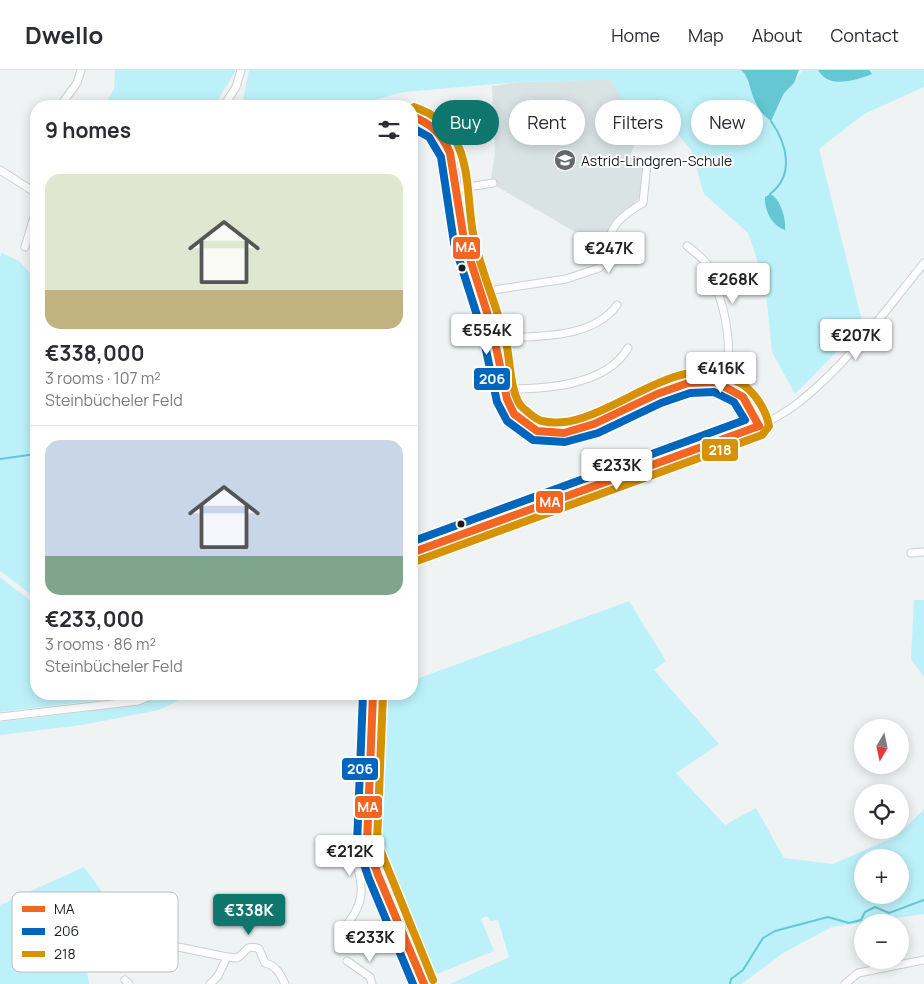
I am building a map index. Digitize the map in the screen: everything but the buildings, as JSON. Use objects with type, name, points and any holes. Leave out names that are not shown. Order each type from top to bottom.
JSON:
[{"type":"street","points":[[64,100],[77,83],[81,70]]},
{"type":"street","points":[[228,100],[236,87],[241,70]]},
{"type":"street","points":[[418,120],[435,128],[445,142],[452,160],[465,245],[495,338],[509,406],[520,421],[535,431],[554,435],[576,431],[638,402],[689,385],[708,382],[724,384],[740,394],[760,426]]},
{"type":"street","points":[[480,292],[546,284],[600,268],[613,255],[609,246],[611,231],[616,222],[622,215],[643,203],[647,164]]},
{"type":"street","points":[[0,170],[30,189]]},
{"type":"street","points":[[456,189],[493,183]]},
{"type":"street","points":[[25,247],[30,230]]},
{"type":"street","points":[[687,246],[700,256],[711,270],[714,285],[720,296],[728,350],[728,367],[724,384]]},
{"type":"street","points":[[418,550],[760,426],[798,403],[840,363],[924,263]]},
{"type":"street","points":[[495,338],[573,331],[602,320],[611,314],[617,305]]},
{"type":"street","points":[[506,389],[547,387],[580,380],[608,369],[621,361],[628,348]]},
{"type":"street","points":[[912,553],[924,552]]},
{"type":"street","points":[[0,717],[140,700]]},
{"type":"street","points":[[373,700],[367,843],[424,984]]},
{"type":"street","points":[[342,930],[354,917],[359,906],[362,885],[356,855],[360,848],[367,843]]},
{"type":"street","points":[[178,946],[237,958],[246,948],[253,947],[259,949],[265,963],[273,965],[285,984]]},
{"type":"street","points":[[210,984],[218,976],[227,957]]},
{"type":"street","points":[[845,984],[858,972],[924,960]]},
{"type":"street","points":[[347,961],[370,977],[372,984]]},
{"type":"shaded area","points":[[115,70],[235,70],[218,100],[108,100],[114,89]]},
{"type":"shaded area","points":[[249,70],[741,70],[747,74],[747,82],[779,105],[784,93],[803,70],[818,70],[821,76],[871,74],[869,70],[924,70],[924,87],[864,114],[819,149],[863,325],[795,394],[772,352],[765,283],[748,233],[704,194],[691,150],[681,138],[681,100],[622,100],[611,80],[520,82],[404,92],[374,100],[243,100]]},
{"type":"shaded area","name":"Astrid-Lindgren-Schule","points":[[611,79],[623,100],[595,100],[595,145],[635,145],[629,157],[645,164],[640,198],[612,223],[607,238],[582,236],[496,186],[491,178],[495,145],[499,145],[499,100],[493,100],[492,86],[520,82]]},
{"type":"shaded area","points":[[2,253],[19,261],[30,273],[30,594],[0,571],[0,257]]},
{"type":"shaded area","points":[[0,577],[30,600],[30,700],[102,700],[0,712]]},
{"type":"shaded area","points":[[914,600],[924,600],[924,677],[911,659]]},
{"type":"shaded area","points":[[629,601],[666,661],[654,670],[719,744],[676,773],[725,825],[756,808],[784,858],[833,864],[854,855],[854,904],[909,904],[909,849],[867,849],[890,839],[909,839],[909,824],[924,809],[924,914],[909,916],[909,914],[854,914],[854,924],[832,927],[783,953],[742,984],[450,984],[509,957],[498,920],[490,921],[487,916],[481,919],[494,951],[427,978],[380,865],[373,837],[374,807],[386,700],[418,700],[418,678]]},
{"type":"shaded area","points":[[149,700],[179,700],[159,710],[82,725],[0,735],[0,722],[138,705]]},
{"type":"shaded area","points":[[84,867],[102,892],[29,892]]},
{"type":"shaded area","points":[[12,900],[12,972],[87,972],[89,984],[0,984],[0,905]]},
{"type":"water","points":[[741,70],[799,70],[794,83],[784,93],[771,121],[763,114],[763,100],[755,100],[745,74]]},
{"type":"water","points":[[818,70],[869,70],[872,74],[842,82],[828,80]]},
{"type":"water","points":[[770,194],[780,205],[785,220],[785,230],[776,225],[767,212],[765,197]]},
{"type":"waterway","points":[[770,194],[778,186],[786,169],[786,159],[781,139],[771,121]]},
{"type":"waterway","points":[[0,459],[30,455]]},
{"type":"waterway","points":[[730,984],[731,979],[743,970],[763,938],[775,931],[828,917],[849,923],[861,920],[865,912],[875,907],[889,913],[924,900]]},
{"type":"transit line","name":"218","points":[[418,109],[432,115],[448,128],[460,151],[466,175],[474,239],[481,266],[504,333],[513,389],[523,408],[532,416],[542,421],[562,422],[583,418],[672,378],[695,372],[717,372],[728,376],[749,389],[762,406],[769,426],[762,435],[418,561]]},
{"type":"transit line","name":"MA","points":[[418,119],[435,130],[450,153],[464,240],[492,328],[507,399],[514,414],[537,431],[564,433],[594,424],[657,394],[688,383],[716,382],[743,397],[759,426]]},
{"type":"transit line","name":"206","points":[[418,131],[429,137],[441,157],[454,243],[482,331],[497,402],[507,421],[533,440],[565,442],[598,433],[661,403],[690,393],[714,392],[734,402],[745,420],[418,539]]},
{"type":"transit line","name":"MA","points":[[418,550],[759,426]]},
{"type":"transit line","name":"206","points":[[363,700],[357,844],[369,879],[413,984]]},
{"type":"transit line","name":"MA","points":[[373,700],[367,843],[378,875],[424,984]]},
{"type":"transit line","name":"218","points":[[383,700],[377,842],[433,980]]},
{"type":"place","name":"Astrid-Lindgren-Schule","points":[[565,160]]}]
